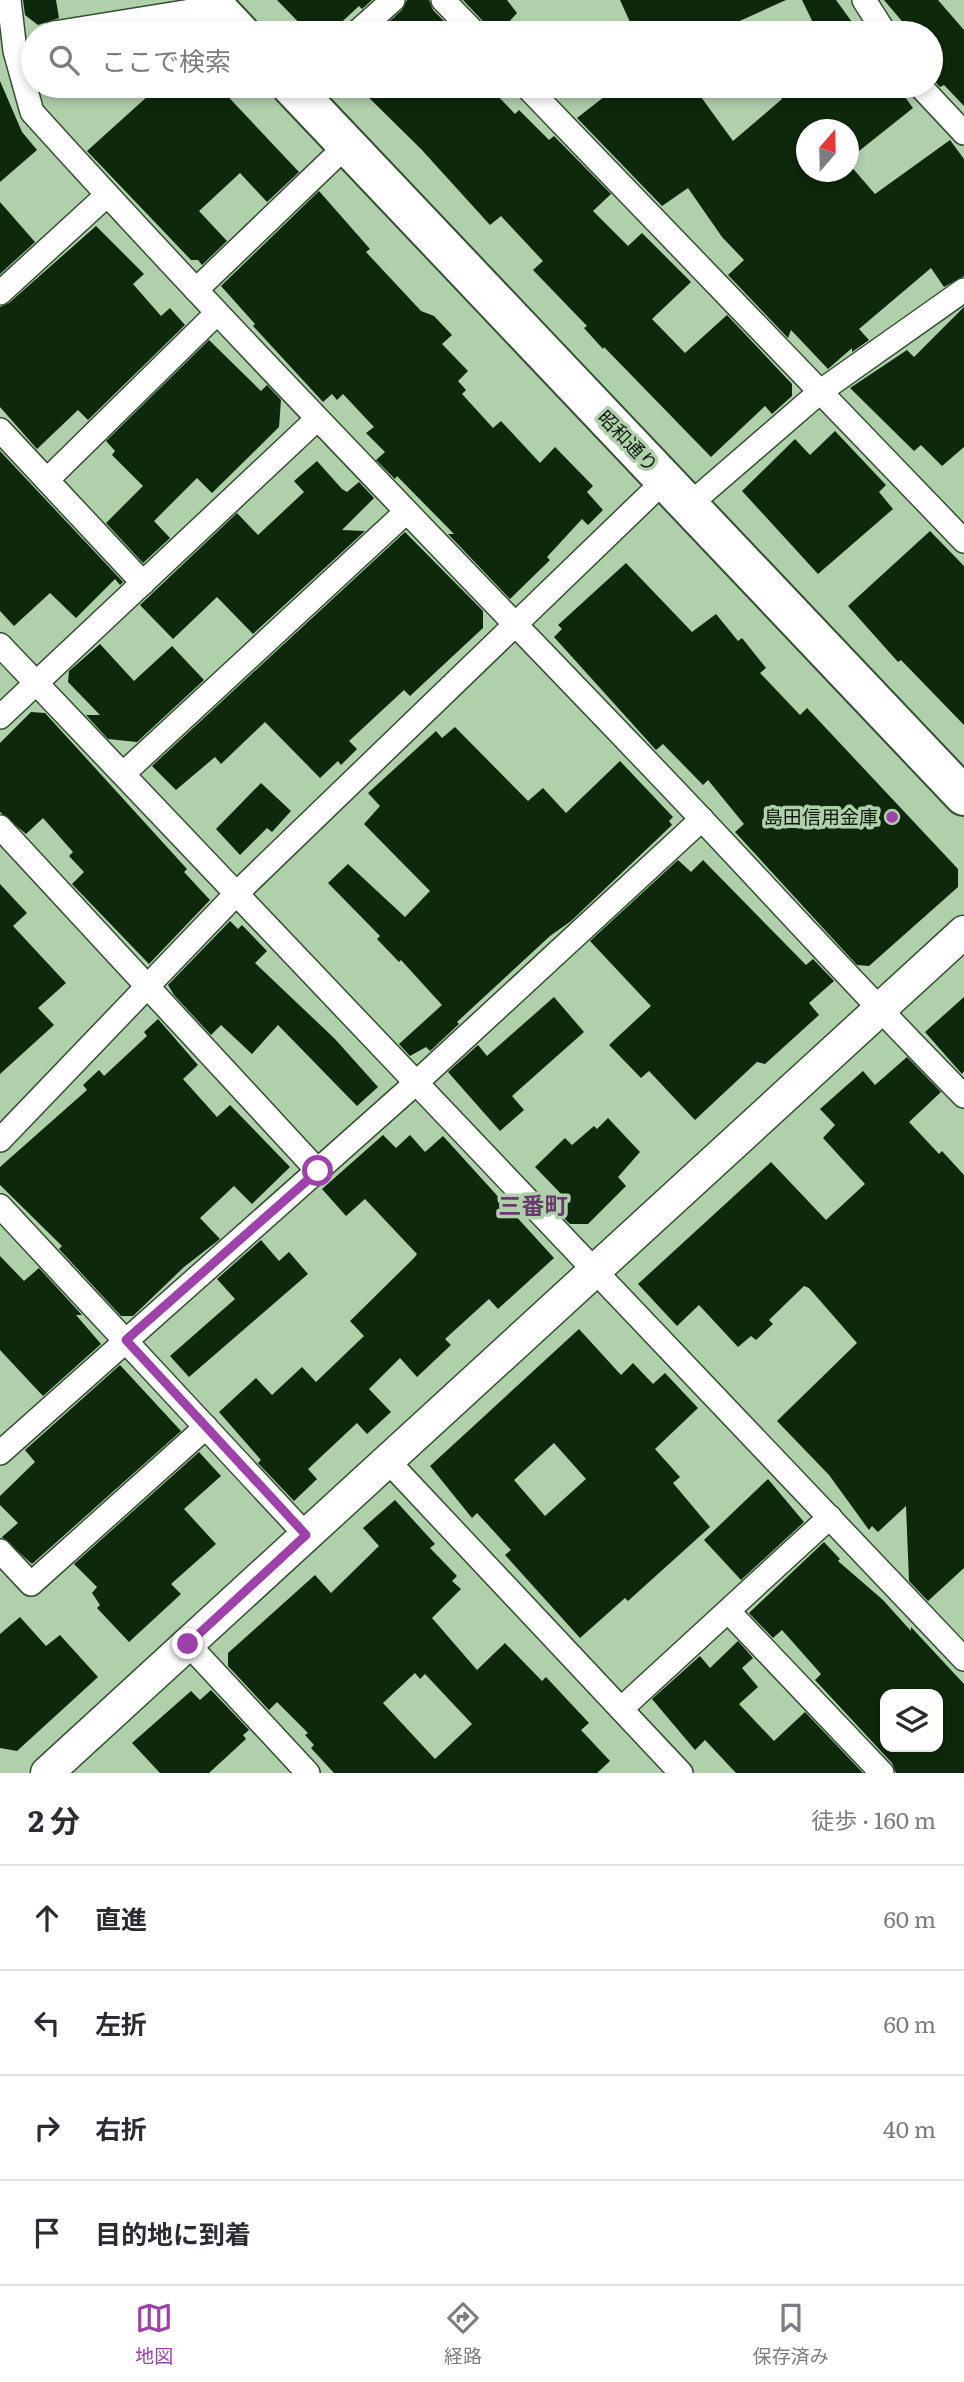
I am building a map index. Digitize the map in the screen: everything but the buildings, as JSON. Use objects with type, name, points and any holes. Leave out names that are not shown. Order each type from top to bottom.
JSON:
[{"type":"highway","name":"昭和通り","points":[[304,98],[964,796]]},
{"type":"street","points":[[9,0],[12,46],[21,74]]},
{"type":"street","points":[[369,21],[393,0]]},
{"type":"street","points":[[443,0],[463,21]]},
{"type":"street","points":[[864,0],[877,21]]},
{"type":"street","points":[[155,21],[222,13]]},
{"type":"street","points":[[29,98],[33,112],[107,195],[316,420],[702,819],[878,1009],[964,1096]]},
{"type":"street","points":[[538,98],[964,541]]},
{"type":"street","points":[[931,98],[964,134]]},
{"type":"street","points":[[196,290],[347,145]]},
{"type":"street","points":[[0,293],[107,195]]},
{"type":"street","points":[[0,1139],[237,893],[515,624],[677,492],[964,290]]},
{"type":"street","points":[[47,480],[217,313]]},
{"type":"street","points":[[0,717],[316,420]]},
{"type":"street","points":[[0,430],[143,583]]},
{"type":"street","points":[[123,774],[406,512]]},
{"type":"street","points":[[0,645],[964,1658]]},
{"type":"street","points":[[0,1453],[417,1082],[702,819]]},
{"type":"street","points":[[0,827],[318,1171]]},
{"type":"street","points":[[47,1773],[594,1268],[964,932]]},
{"type":"street","points":[[0,1206],[306,1535]]},
{"type":"street","points":[[0,1550],[32,1584],[206,1427]]},
{"type":"street","points":[[387,1460],[681,1773]]},
{"type":"street","points":[[621,1709],[830,1517]]},
{"type":"street","points":[[728,1611],[882,1773]]},
{"type":"street","points":[[188,1644],[308,1773]]},
{"type":"place","name":"島田信用金庫","points":[[892,817]]},
{"type":"district","name":"三番町","points":[[533,1206]]},
{"type":"route","points":[[188,1644],[306,1535],[126,1340],[318,1171]]}]
